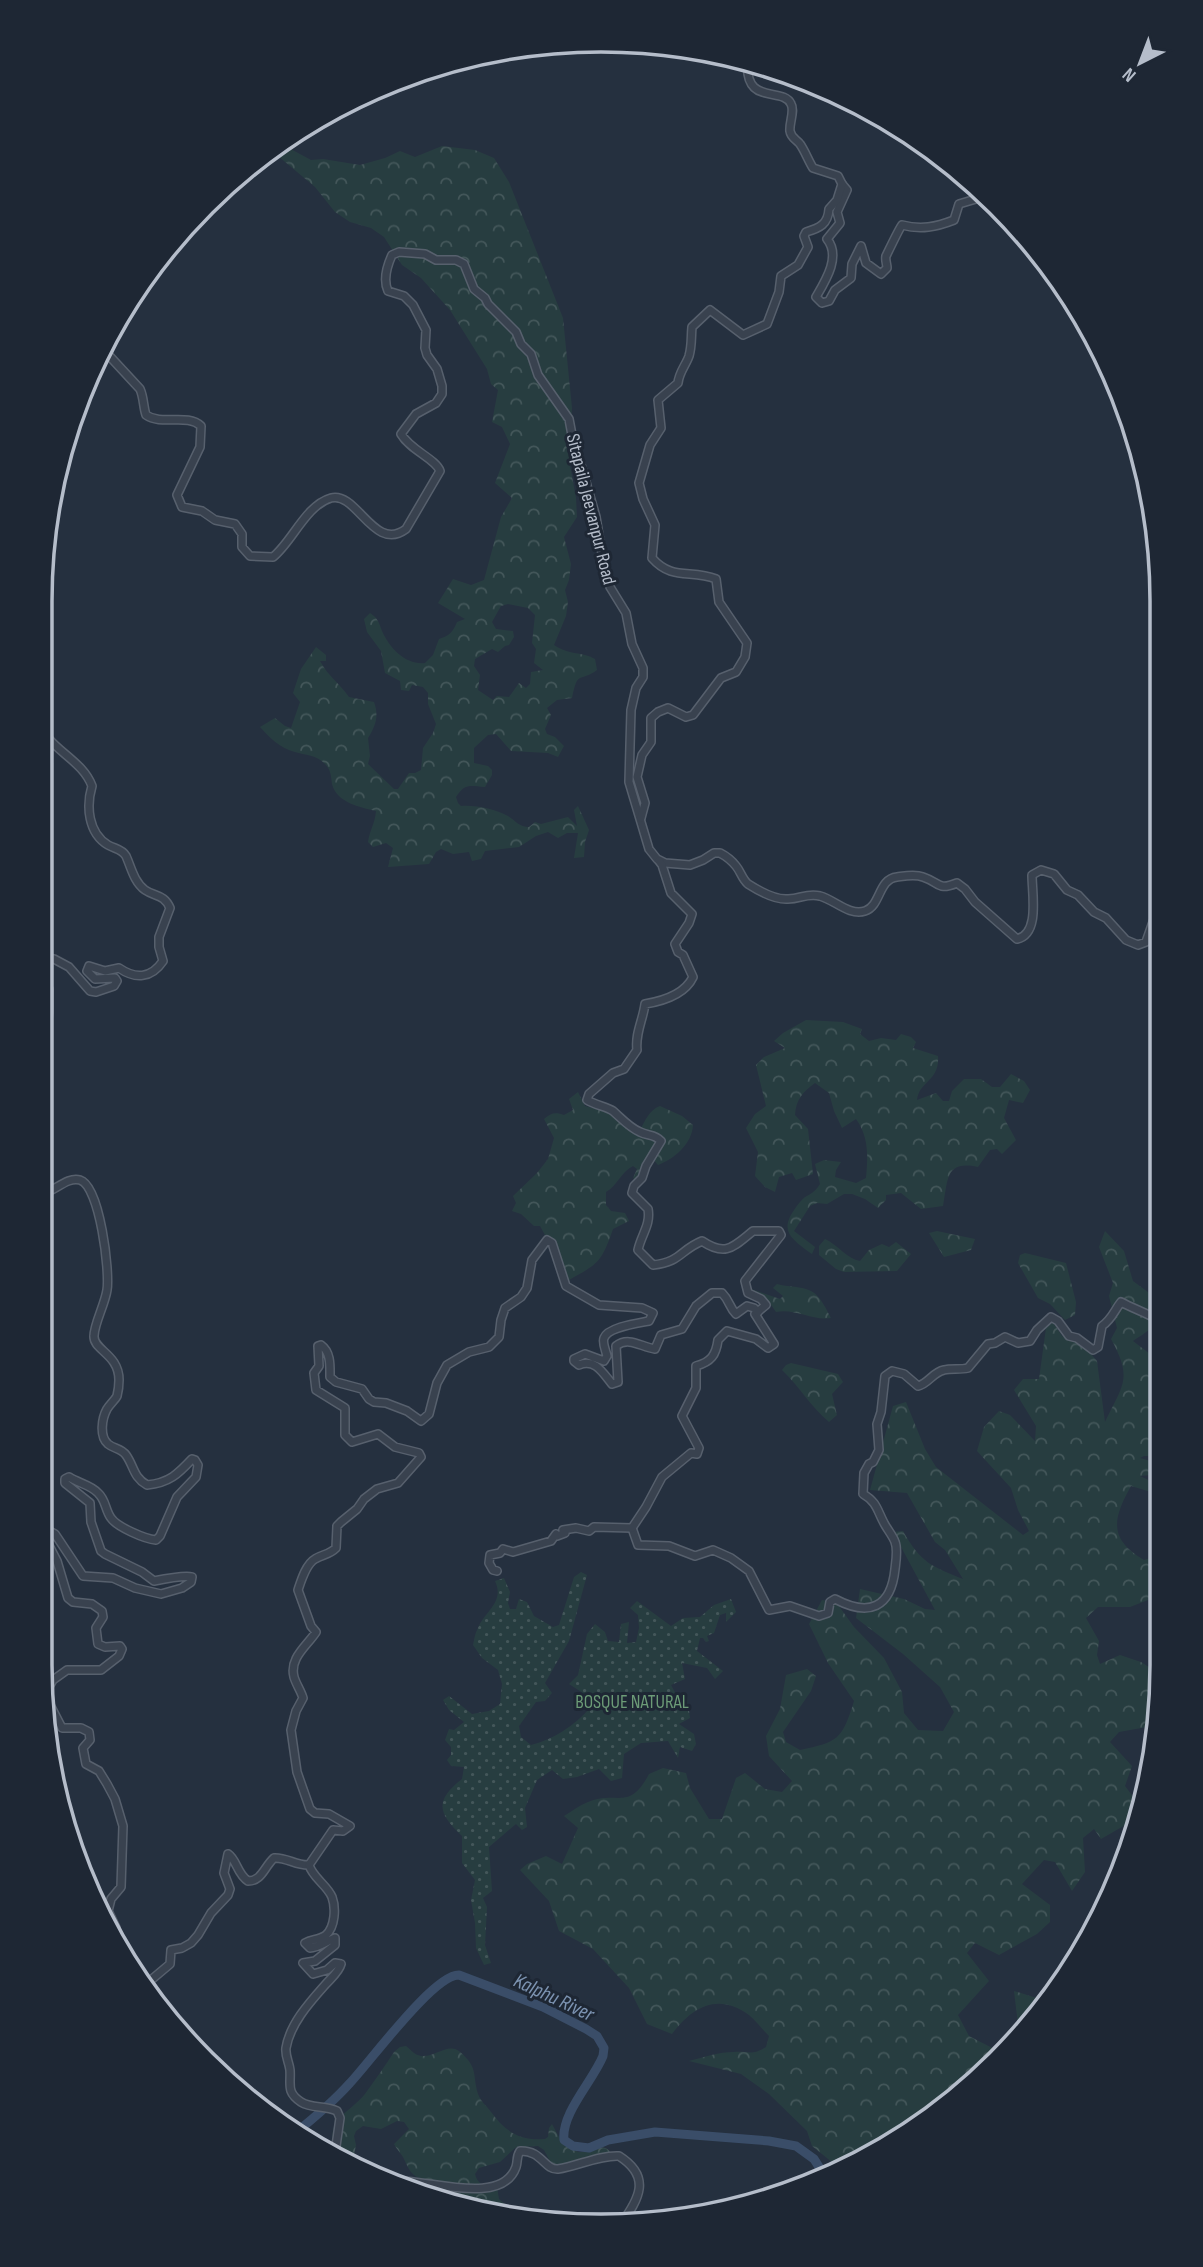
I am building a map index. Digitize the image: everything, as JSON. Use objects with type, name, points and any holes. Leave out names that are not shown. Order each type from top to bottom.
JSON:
[{"type":"street","points":[[748,72],[757,91],[782,97],[792,105],[792,136],[800,144],[813,168],[838,176],[847,190],[837,212],[840,223],[827,239],[832,244],[833,267],[816,297],[821,303],[829,301],[835,290],[851,278],[852,264],[861,246],[866,263],[881,274],[887,268],[886,255],[902,225],[916,229],[938,226],[954,220],[959,204],[974,199]]},
{"type":"street","points":[[641,819],[645,803],[637,777],[642,755],[651,742],[651,718],[668,708],[686,717],[693,715],[721,678],[736,671],[744,657],[747,643],[719,602],[716,579],[704,574],[680,575],[670,572],[661,568],[652,558],[655,525],[639,483],[650,445],[661,428],[658,400],[678,383],[678,376],[692,343],[692,327],[710,310],[743,335],[767,324],[782,276],[798,265],[808,247],[804,236],[806,232],[818,229],[825,223],[842,184]]},
{"type":"street","name":"Sitapaila Jeevanpur Road","points":[[110,357],[140,389],[146,415],[157,420],[191,421],[201,426],[200,447],[177,495],[182,507],[202,511],[215,520],[235,524],[242,534],[242,547],[250,556],[273,557],[314,509],[330,498],[337,498],[354,506],[373,528],[401,533],[407,529],[440,471],[437,464],[418,454],[401,434],[416,414],[439,399],[442,386],[437,369],[425,348],[426,330],[409,299],[388,291],[386,286],[386,274],[392,255],[399,252],[425,254],[436,260],[456,260],[464,264],[474,289],[516,332],[521,344],[531,354],[538,375],[569,419],[575,450],[596,517],[610,587],[626,613],[632,644],[643,668],[643,677],[633,696],[629,782],[649,849],[662,865],[671,893],[692,914],[675,944],[693,977],[691,983],[680,993],[661,1001],[645,1003],[643,1018],[635,1037],[637,1050],[624,1069],[613,1073],[589,1094],[587,1100],[598,1107],[610,1109],[639,1132],[657,1137],[661,1141],[632,1194],[648,1209],[649,1226],[640,1238],[638,1250],[653,1265],[668,1263],[691,1245],[702,1241],[719,1250],[732,1248],[753,1230],[779,1231],[780,1235],[745,1281],[748,1293],[761,1299],[765,1305],[758,1312]]},
{"type":"street","points":[[52,742],[84,770],[89,778],[92,786],[89,796],[91,824],[98,836],[125,854],[145,891],[158,894],[167,900],[170,908],[159,937],[163,961],[159,967],[141,976],[131,976],[119,968],[104,971],[89,966],[87,971],[95,979],[115,978],[117,981],[114,986],[96,992],[85,987],[69,967],[52,959]]},
{"type":"street","points":[[657,859],[665,863],[690,865],[714,853],[720,853],[735,865],[745,882],[776,897],[822,897],[852,912],[870,909],[887,881],[895,877],[925,878],[945,888],[957,883],[1017,939],[1028,933],[1032,925],[1032,875],[1041,870],[1054,874],[1067,890],[1078,895],[1094,912],[1106,918],[1126,940],[1138,945],[1146,942],[1150,931]]},
{"type":"street","points":[[52,1191],[77,1179],[87,1185],[101,1220],[108,1286],[93,1336],[97,1345],[117,1366],[119,1381],[116,1396],[103,1420],[106,1441],[125,1454],[135,1475],[146,1485],[178,1474],[192,1459],[198,1465],[196,1477],[177,1497],[160,1536],[156,1539],[148,1539],[119,1526],[110,1517],[104,1499],[92,1488],[80,1485],[68,1477],[65,1483],[90,1503],[91,1522],[101,1551],[105,1555],[142,1572],[154,1581],[186,1575],[192,1577],[191,1582],[182,1588],[161,1594],[135,1588],[113,1578],[83,1576],[52,1532]]},
{"type":"street","points":[[151,1979],[170,1964],[171,1950],[184,1947],[193,1940],[211,1913],[228,1895],[230,1887],[224,1873],[228,1854],[232,1856],[241,1876],[250,1881],[260,1877],[274,1858],[283,1858],[304,1866],[309,1864],[333,1830],[343,1831],[349,1826],[329,1814],[315,1814],[310,1810],[297,1772],[291,1730],[303,1698],[292,1667],[296,1657],[316,1632],[311,1626],[299,1590],[310,1563],[315,1558],[329,1555],[336,1548],[341,1521],[377,1489],[398,1483],[421,1457],[419,1453],[395,1447],[378,1434],[352,1442],[345,1435],[345,1408],[316,1390],[314,1373],[319,1366],[318,1346],[326,1348],[330,1377],[336,1382],[362,1389],[374,1402],[386,1402],[421,1421],[429,1414],[437,1383],[447,1365],[469,1352],[489,1347],[499,1337],[505,1308],[521,1297],[527,1288],[532,1260],[547,1240],[552,1243],[566,1286],[599,1305],[642,1308],[653,1314],[649,1321],[618,1328],[606,1335],[604,1342],[607,1356],[604,1361],[585,1354],[574,1359],[579,1365],[587,1361],[592,1363],[612,1384],[618,1382],[616,1346],[619,1343],[630,1341],[655,1349],[662,1335],[682,1329],[696,1306],[712,1293],[722,1293],[731,1302],[732,1310],[736,1314],[747,1306],[754,1308],[774,1344],[768,1348],[756,1339],[727,1331],[718,1340],[716,1352],[708,1362],[696,1366],[696,1388],[682,1416],[699,1448],[696,1454],[691,1453],[662,1476],[632,1528]]},
{"type":"street","points":[[632,1528],[638,1545],[669,1546],[695,1556],[713,1550],[731,1558],[749,1571],[769,1610],[790,1606],[819,1616],[828,1613],[830,1602],[835,1599],[862,1609],[875,1606],[885,1598],[893,1585],[896,1561],[895,1542],[874,1501],[863,1494],[864,1473],[879,1450],[877,1424],[885,1376],[892,1371],[904,1374],[918,1386],[923,1385],[943,1370],[968,1368],[988,1344],[1005,1337],[1018,1343],[1030,1341],[1051,1317],[1058,1321],[1069,1336],[1077,1338],[1093,1350],[1098,1347],[1102,1326],[1111,1320],[1121,1302],[1134,1311],[1150,1315]]},
{"type":"street","points":[[498,1570],[493,1570],[489,1563],[490,1555],[503,1549],[513,1552],[551,1541],[556,1534],[565,1533],[563,1530],[576,1528],[589,1531],[594,1527],[632,1528]]},
{"type":"street","points":[[52,1551],[68,1598],[73,1602],[92,1604],[102,1611],[103,1617],[96,1628],[98,1644],[105,1647],[117,1645],[122,1649],[119,1656],[101,1670],[67,1671],[53,1680]]},
{"type":"street","points":[[55,1715],[62,1728],[81,1728],[89,1732],[90,1741],[83,1748],[86,1763],[99,1771],[115,1799],[123,1826],[121,1887],[111,1899],[109,1908]]},
{"type":"street","points":[[309,1864],[313,1875],[332,1896],[334,1916],[329,1931],[319,1940],[305,1943],[314,1948],[335,1938],[336,1941],[335,1945],[315,1961],[303,1963],[313,1974],[327,1970],[335,1963],[341,1964],[341,1967],[296,2020],[286,2049],[290,2070],[289,2088],[291,2094],[309,2106],[337,2110],[340,2118],[336,2146]]},
{"type":"street","points":[[416,2182],[482,2189],[505,2180],[516,2167],[517,2154],[520,2151],[533,2152],[552,2168],[558,2169],[619,2156],[632,2167],[641,2188],[628,2213]]},
{"type":"green space","points":[[442,146],[475,150],[494,158],[509,182],[563,318],[572,408],[569,460],[577,517],[564,537],[571,564],[565,590],[568,602],[566,616],[554,645],[595,659],[597,670],[578,680],[572,698],[557,700],[547,708],[551,715],[545,729],[547,734],[555,737],[564,746],[558,757],[548,753],[511,751],[496,734],[488,735],[474,748],[474,763],[488,766],[492,775],[485,787],[465,787],[456,797],[461,806],[491,809],[526,827],[535,822],[541,824],[568,817],[577,826],[574,810],[578,806],[589,830],[584,857],[574,858],[578,833],[567,833],[558,838],[548,832],[519,847],[485,851],[481,859],[472,861],[469,852],[453,854],[441,849],[429,864],[388,867],[393,848],[386,843],[373,847],[368,842],[376,811],[344,800],[335,790],[330,771],[322,761],[285,748],[260,727],[275,718],[291,728],[300,702],[293,693],[301,669],[316,647],[326,655],[326,661],[320,661],[323,666],[349,697],[374,702],[376,716],[375,725],[368,738],[368,764],[394,789],[398,789],[409,773],[421,770],[423,748],[436,724],[428,704],[428,693],[423,687],[412,685],[409,691],[401,690],[400,681],[385,673],[381,651],[367,632],[364,619],[370,613],[373,615],[389,644],[399,654],[411,661],[425,663],[433,655],[439,639],[450,633],[457,622],[465,619],[438,603],[453,579],[471,585],[484,580],[501,517],[512,498],[495,483],[510,444],[502,427],[492,422],[498,390],[491,384],[487,369],[450,310],[421,278],[402,265],[384,237],[371,228],[350,222],[335,212],[315,187],[279,157],[291,149],[311,160],[323,159],[360,165],[400,151],[415,157]],"holes":[[[508,604],[528,608],[535,615],[532,643],[536,649],[534,663],[543,670],[531,672],[530,684],[526,688],[519,683],[509,697],[497,696],[493,700],[478,690],[480,675],[474,666],[475,659],[492,649],[498,652],[509,645],[514,637],[513,631],[496,629],[492,622],[501,606]]]},
{"type":"green space","points":[[806,1020],[843,1022],[862,1029],[860,1034],[869,1041],[881,1038],[896,1040],[901,1034],[916,1042],[913,1048],[938,1056],[936,1071],[921,1089],[917,1100],[936,1093],[943,1101],[949,1101],[952,1091],[964,1079],[981,1079],[992,1087],[1000,1087],[1011,1074],[1024,1081],[1030,1090],[1023,1103],[1009,1100],[1004,1118],[1016,1140],[1002,1154],[997,1149],[990,1150],[978,1167],[959,1166],[954,1169],[948,1180],[943,1206],[921,1209],[901,1193],[886,1195],[886,1200],[878,1208],[852,1194],[844,1194],[827,1204],[817,1203],[810,1206],[794,1231],[815,1247],[812,1254],[791,1237],[788,1231],[789,1219],[800,1202],[820,1184],[815,1164],[824,1160],[841,1162],[835,1177],[856,1183],[866,1178],[867,1147],[860,1126],[856,1119],[842,1128],[829,1093],[815,1083],[811,1086],[799,1100],[795,1115],[808,1129],[813,1174],[796,1180],[792,1173],[779,1177],[775,1192],[765,1187],[755,1176],[758,1152],[746,1128],[755,1114],[766,1106],[756,1065],[764,1057],[785,1048],[774,1041]]},
{"type":"green space","points":[[578,1092],[585,1106],[612,1113],[618,1122],[653,1135],[659,1143],[637,1181],[633,1178],[637,1169],[633,1166],[606,1192],[606,1205],[611,1211],[625,1213],[629,1221],[613,1229],[598,1261],[569,1280],[562,1277],[555,1240],[545,1235],[540,1226],[534,1226],[521,1214],[512,1211],[516,1203],[513,1196],[548,1159],[554,1138],[544,1119],[551,1114],[564,1115],[573,1110],[569,1099]]},
{"type":"green space","points":[[660,1106],[682,1116],[693,1125],[692,1132],[681,1150],[658,1165],[652,1158],[663,1140],[640,1130],[650,1113]]},
{"type":"green space","points":[[937,1231],[975,1239],[971,1250],[944,1257],[929,1233]]},
{"type":"green space","points":[[1105,1231],[1124,1251],[1133,1281],[1150,1294],[1150,1329],[1133,1341],[1150,1354],[1150,1456],[1140,1458],[1150,1461],[1150,1475],[1140,1476],[1150,1481],[1150,1492],[1131,1486],[1120,1509],[1117,1528],[1119,1536],[1133,1552],[1144,1560],[1150,1558],[1150,1599],[1130,1607],[1098,1607],[1086,1618],[1099,1641],[1097,1655],[1100,1664],[1120,1655],[1150,1668],[1147,1727],[1119,1732],[1110,1742],[1132,1766],[1125,1786],[1134,1798],[1132,1808],[1127,1824],[1101,1839],[1094,1829],[1083,1838],[1085,1872],[1072,1891],[1055,1862],[1044,1860],[1022,1884],[1050,1905],[1050,1922],[1037,1934],[999,1955],[975,1943],[967,1953],[989,1981],[958,2015],[969,2036],[994,2049],[936,2101],[907,2122],[833,2163],[812,2146],[807,2131],[769,2094],[741,2074],[689,2061],[723,2053],[754,2052],[766,2047],[769,2036],[752,2017],[727,2004],[716,2004],[706,2006],[688,2016],[672,2034],[647,2024],[629,1988],[593,1949],[559,1931],[549,1901],[520,1870],[546,1856],[562,1864],[578,1828],[564,1816],[588,1802],[629,1796],[642,1786],[649,1774],[663,1768],[686,1773],[690,1788],[709,1819],[722,1819],[736,1778],[745,1773],[765,1789],[782,1792],[792,1781],[769,1756],[766,1736],[780,1709],[786,1675],[807,1669],[816,1676],[811,1691],[783,1732],[786,1742],[800,1750],[837,1737],[846,1724],[854,1701],[828,1663],[809,1624],[822,1600],[836,1602],[854,1627],[884,1658],[902,1692],[904,1713],[918,1730],[943,1731],[954,1712],[940,1687],[856,1618],[860,1589],[904,1599],[925,1609],[935,1610],[893,1532],[903,1531],[921,1557],[943,1571],[963,1579],[945,1550],[935,1542],[907,1493],[870,1490],[893,1406],[906,1402],[925,1449],[936,1467],[1023,1535],[1029,1531],[1011,1488],[977,1451],[984,1427],[999,1411],[1010,1415],[1035,1441],[1036,1426],[1014,1390],[1023,1379],[1039,1379],[1046,1328],[1053,1322],[1062,1336],[1085,1347],[1097,1361],[1105,1422],[1121,1390],[1124,1373],[1111,1339],[1117,1328],[1109,1296],[1113,1283],[1099,1247]]},
{"type":"green space","points":[[825,1239],[851,1258],[860,1261],[869,1250],[882,1244],[889,1247],[896,1242],[911,1254],[897,1271],[844,1272],[819,1255],[819,1246]]},
{"type":"green space","points":[[1025,1253],[1066,1263],[1076,1302],[1075,1315],[1065,1320],[1050,1304],[1038,1298],[1018,1263],[1020,1255]]},
{"type":"green space","points":[[777,1284],[803,1288],[814,1293],[831,1318],[776,1312],[767,1299],[750,1294],[751,1289],[780,1299],[783,1296],[773,1288]]},
{"type":"green space","points":[[791,1363],[838,1374],[843,1382],[832,1394],[837,1415],[829,1422],[782,1370]]},
{"type":"green space","name":"BOSQUE NATURAL","points":[[581,1572],[587,1575],[569,1641],[545,1683],[552,1693],[545,1701],[536,1702],[519,1726],[521,1737],[531,1745],[563,1731],[590,1708],[589,1697],[569,1684],[578,1675],[587,1634],[595,1624],[605,1632],[608,1641],[619,1642],[621,1624],[629,1622],[627,1643],[636,1642],[638,1615],[630,1608],[637,1601],[671,1626],[683,1618],[700,1617],[714,1605],[731,1599],[736,1612],[726,1622],[726,1613],[720,1615],[714,1633],[707,1636],[709,1641],[700,1638],[697,1651],[723,1671],[715,1679],[707,1668],[682,1663],[685,1679],[671,1685],[677,1696],[687,1696],[690,1718],[679,1724],[694,1734],[696,1744],[692,1751],[680,1747],[678,1758],[668,1741],[641,1743],[624,1754],[622,1778],[611,1781],[599,1769],[563,1779],[552,1770],[537,1780],[525,1808],[527,1827],[522,1830],[516,1824],[489,1847],[492,1891],[483,1898],[487,1907],[485,1945],[491,1963],[484,1965],[476,1948],[471,1900],[475,1880],[462,1863],[462,1836],[448,1820],[442,1807],[447,1794],[462,1779],[464,1767],[451,1766],[447,1760],[451,1755],[451,1747],[445,1740],[449,1729],[454,1730],[464,1722],[449,1710],[443,1700],[449,1696],[472,1714],[489,1711],[500,1704],[502,1684],[498,1670],[482,1658],[473,1645],[481,1622],[496,1601],[498,1595],[495,1581],[504,1578],[510,1592],[510,1609],[516,1609],[519,1599],[527,1602],[534,1616],[553,1627],[559,1625],[574,1577]]},
{"type":"green space","points":[[1014,1991],[1038,1998],[1018,2023]]},
{"type":"green space","points":[[406,2046],[420,2056],[449,2049],[459,2051],[470,2062],[481,2099],[502,2125],[514,2133],[528,2138],[545,2139],[552,2124],[561,2141],[578,2152],[600,2147],[611,2153],[558,2165],[551,2163],[544,2150],[538,2146],[515,2148],[500,2162],[479,2168],[475,2174],[480,2183],[487,2187],[497,2187],[499,2199],[507,2206],[443,2191],[439,2183],[414,2175],[394,2144],[409,2129],[404,2122],[397,2121],[381,2129],[363,2126],[354,2136],[354,2155],[334,2145],[333,2133],[339,2119],[365,2094],[400,2047]]},
{"type":"waterway","name":"Kalphu River","points":[[303,2126],[344,2090],[434,1988],[448,1978],[459,1975],[543,2007],[597,2036],[604,2048],[603,2056],[572,2108],[564,2130],[564,2140],[573,2146],[589,2148],[608,2140],[655,2132],[769,2141],[796,2146],[814,2159],[820,2169]]}]
